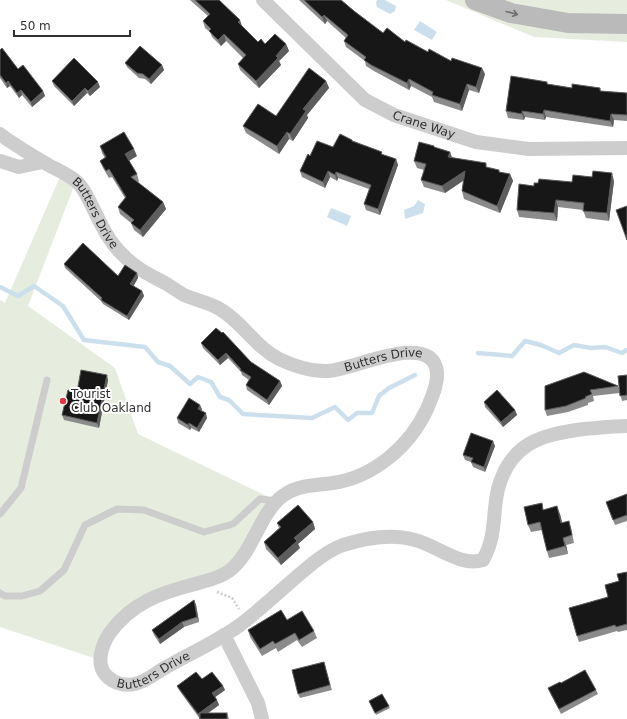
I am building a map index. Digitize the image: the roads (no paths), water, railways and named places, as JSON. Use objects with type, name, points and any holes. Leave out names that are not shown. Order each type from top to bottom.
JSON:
[{"type":"main road","points":[[475,0],[511,13],[568,23],[627,24]]},
{"type":"street","name":"Crane Way","points":[[263,0],[365,100],[394,115],[476,142],[529,149],[627,148]]},
{"type":"street","name":"Butters Drive","points":[[0,134],[76,181],[86,194],[110,241],[130,263],[182,294],[218,308],[236,321],[254,341],[272,356],[292,365],[323,372],[347,368],[397,353],[412,352],[426,356],[435,362],[438,373],[434,391],[425,412],[409,439],[394,454],[376,467],[354,477],[338,482],[310,486],[287,492],[277,501],[262,522],[250,546],[239,561],[226,573],[163,592],[135,607],[115,625],[103,643],[100,660],[104,674],[118,684],[138,684],[166,666],[224,636],[241,624],[320,557],[341,546],[368,539],[394,536],[416,540],[440,549],[459,559],[474,563],[483,560],[489,551],[493,532],[498,489],[507,468],[519,451],[539,438],[559,432],[627,426]]},
{"type":"street","points":[[0,161],[19,166],[43,162]]},
{"type":"street","points":[[224,636],[258,703],[262,719]]},
{"type":"lane","points":[[0,514],[21,488],[47,380]]},
{"type":"lane","points":[[0,593],[5,596],[22,596],[40,591],[64,570],[85,525],[117,509],[144,510],[204,532],[233,524],[260,499],[277,501]]},
{"type":"water","points":[[377,0],[385,0],[396,6],[395,11],[390,14],[377,7]]},
{"type":"water","points":[[420,21],[437,32],[432,40],[414,30]]},
{"type":"water","points":[[418,200],[425,204],[423,213],[405,219],[404,210],[414,206]]},
{"type":"water","points":[[331,208],[351,216],[347,226],[327,217]]},
{"type":"waterway","points":[[0,287],[18,296],[34,286],[63,306],[84,340],[145,347],[158,362],[170,366],[190,384],[198,377],[211,382],[220,397],[229,400],[243,414],[312,418],[335,407],[348,420],[357,413],[372,413],[379,396],[389,388],[415,375]]},
{"type":"waterway","points":[[478,353],[512,356],[525,341],[541,345],[559,353],[574,345],[591,348],[605,347],[622,353],[627,350]]},
{"type":"place","name":"Tourist Club Oakland","points":[[63,401]]}]
